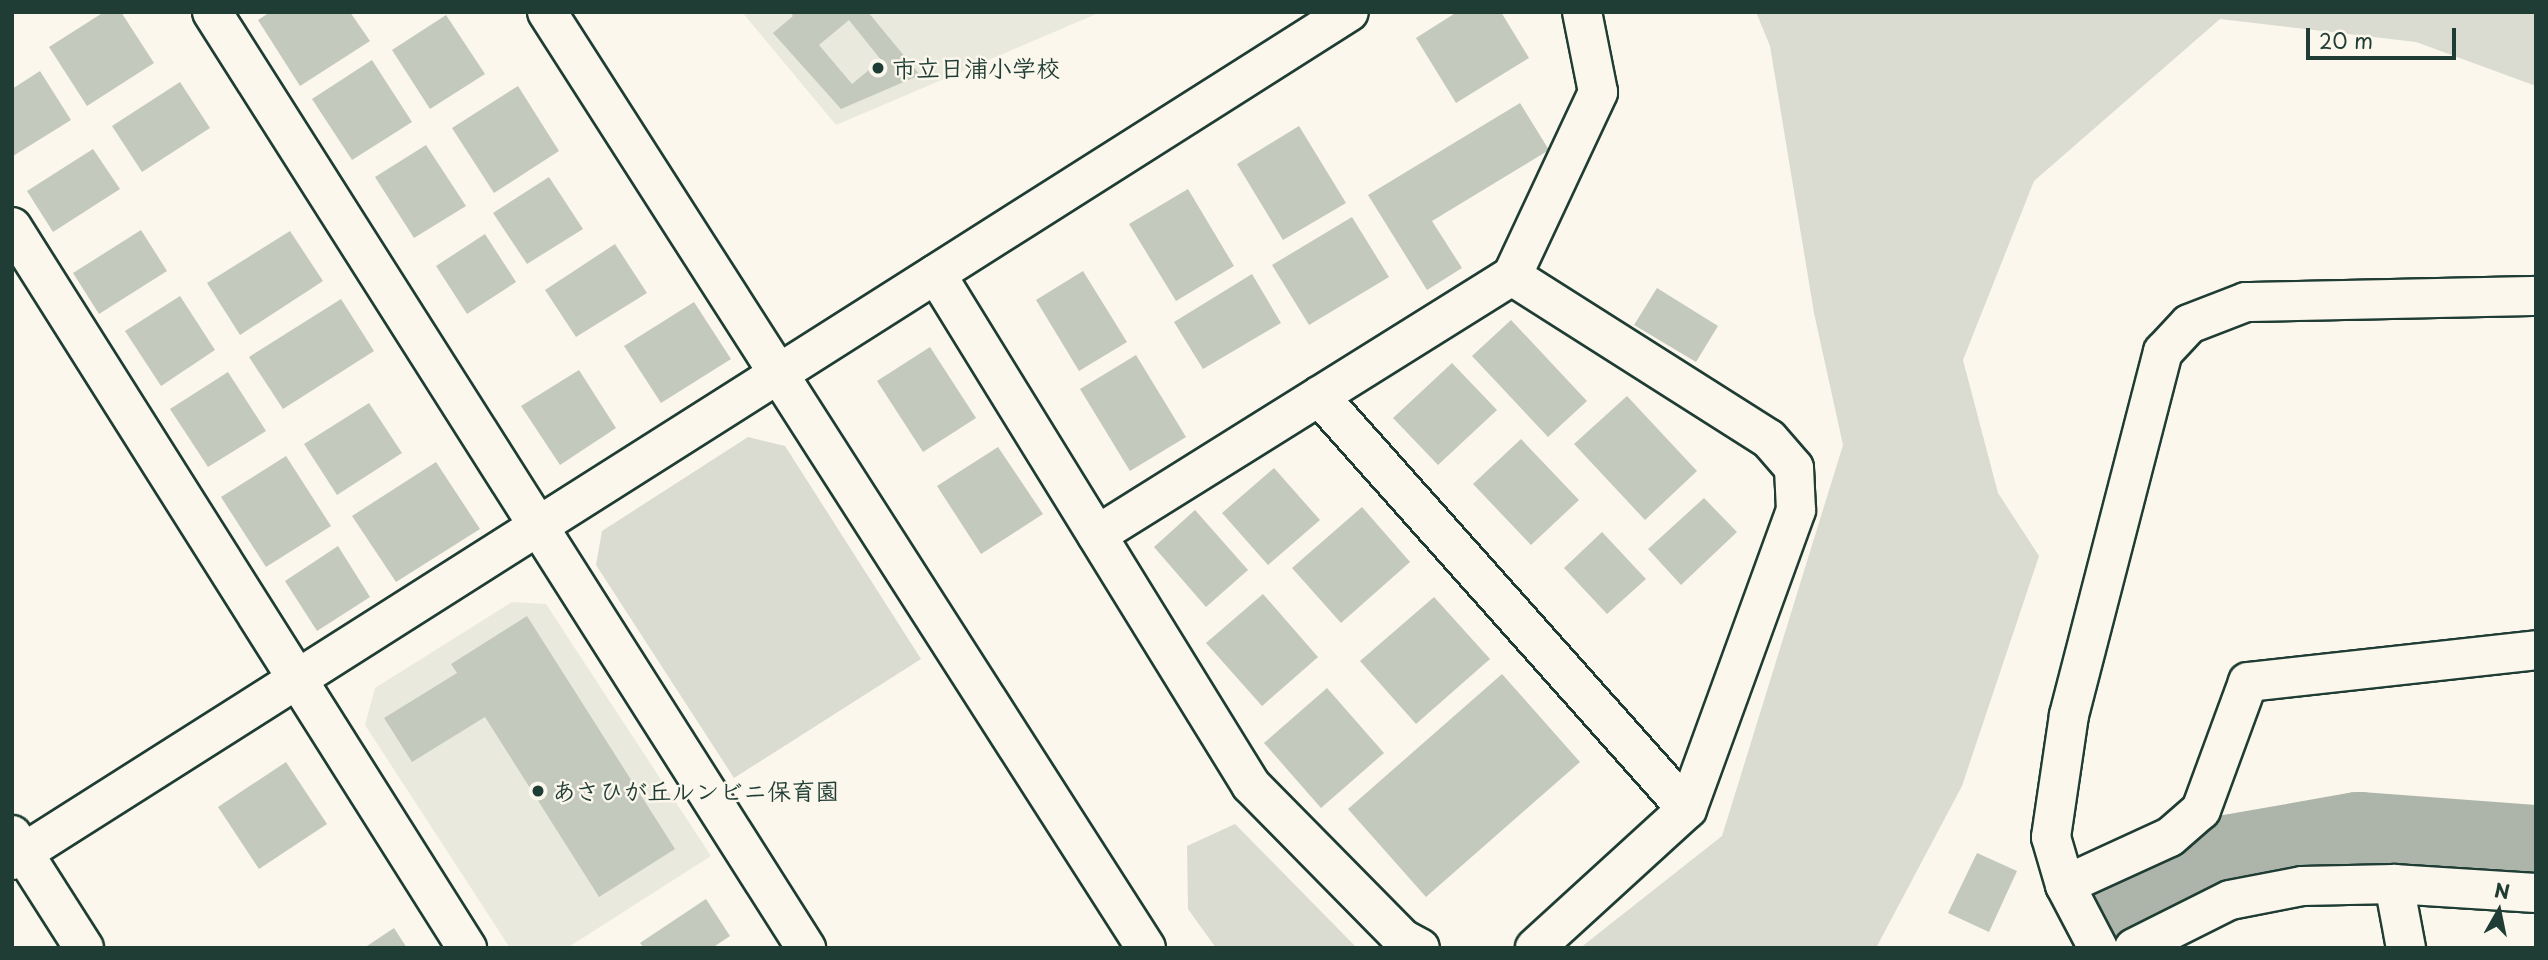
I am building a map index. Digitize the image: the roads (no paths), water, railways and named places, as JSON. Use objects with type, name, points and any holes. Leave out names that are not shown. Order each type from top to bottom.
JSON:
[{"type":"street","points":[[212,12],[806,948]]},
{"type":"street","points":[[547,12],[1146,948]]},
{"type":"street","points":[[84,948],[16,849],[297,678],[1349,12]]},
{"type":"street","points":[[1097,535],[1512,275],[1598,92],[1582,12]]},
{"type":"street","points":[[12,227],[467,948]]},
{"type":"street","points":[[936,274],[1251,785],[1403,939],[1420,948]]},
{"type":"street","points":[[1512,275],[1769,439],[1794,468],[1796,510],[1687,809],[1535,948]]},
{"type":"street","points":[[2098,948],[2065,886],[2051,837],[2069,715],[2163,352],[2189,324],[2246,302],[2536,296]]},
{"type":"street","points":[[1319,396],[1687,809]]},
{"type":"street","points":[[2065,886],[2170,837],[2201,810],[2248,682],[2536,650]]},
{"type":"street","points":[[2394,884],[2406,948]]},
{"type":"street","points":[[2134,948],[2230,900],[2302,886],[2394,884],[2536,893]]},
{"type":"waterway","points":[[2119,910],[2192,866],[2358,837],[2536,850]]},
{"type":"place","name":"市立日浦小学校","points":[[878,68]]},
{"type":"place","name":"あさひが丘ルンビニ保育園","points":[[538,791]]}]
